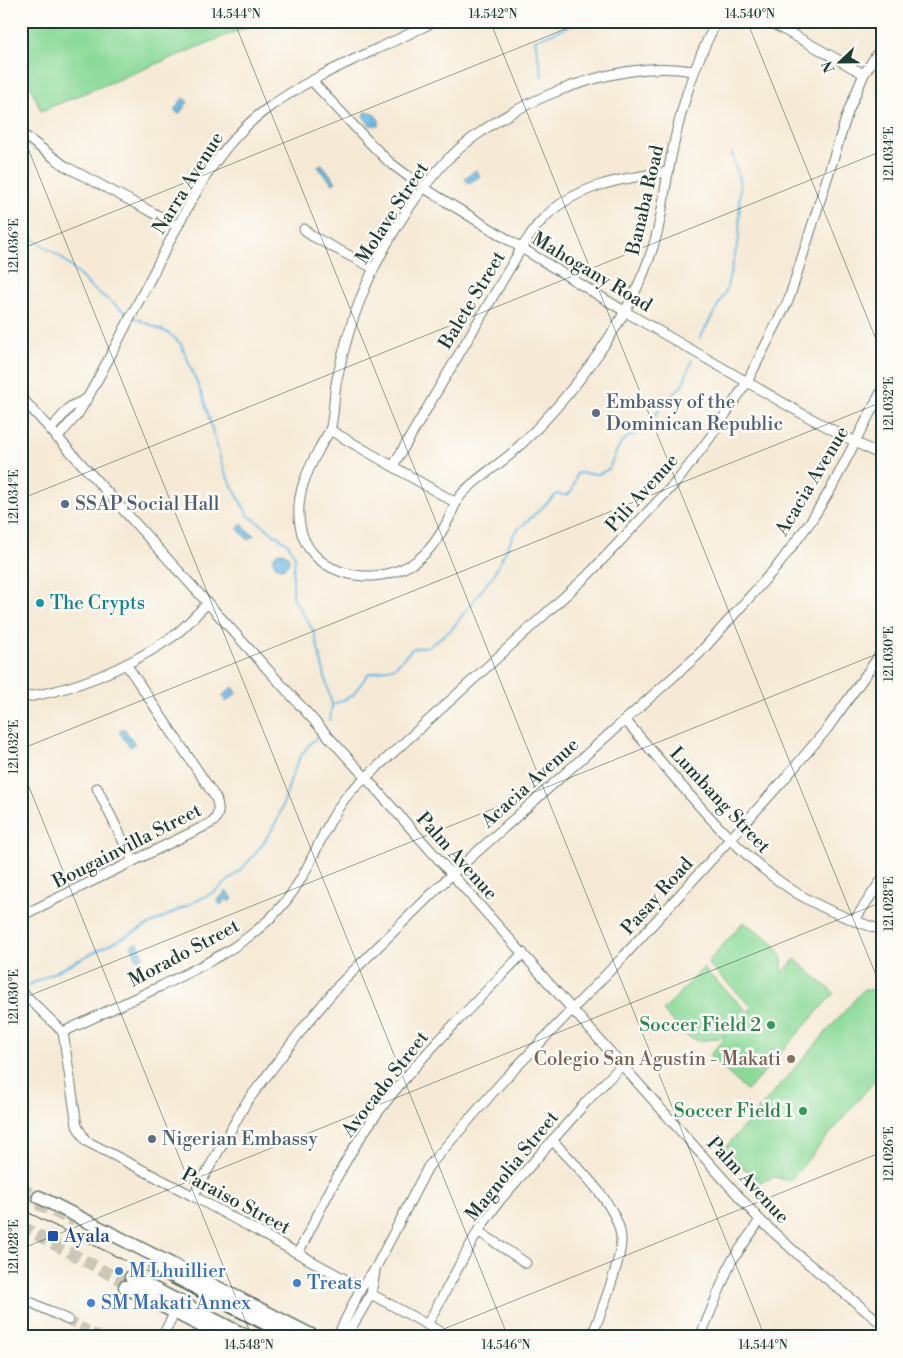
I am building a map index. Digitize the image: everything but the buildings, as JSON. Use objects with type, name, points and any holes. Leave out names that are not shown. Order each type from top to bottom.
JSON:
[{"type":"highway","points":[[39,1197],[315,1337]]},
{"type":"highway","points":[[102,1229],[136,1256],[290,1337]]},
{"type":"highway","points":[[223,1337],[175,1312],[128,1282],[248,1337]]},
{"type":"street","name":"Narra Avenue","points":[[57,438],[78,414],[88,397],[178,226],[228,145],[262,112],[312,80],[435,21]]},
{"type":"street","name":"Banaba Road","points":[[456,503],[463,492],[536,430],[586,373],[636,290],[656,240],[668,172],[693,71],[717,21]]},
{"type":"street","points":[[768,21],[864,74]]},
{"type":"street","name":"Pili Avenue","points":[[366,778],[588,575],[678,480],[747,382],[789,299],[834,154],[864,74],[882,46]]},
{"type":"street","name":"Molave Street","points":[[330,430],[336,381],[349,331],[373,268],[424,188],[438,170],[458,150],[517,109],[596,78],[648,69],[669,68],[693,71]]},
{"type":"street","name":"Mahogany Road","points":[[312,80],[389,162],[424,188],[624,310],[747,382],[882,456]]},
{"type":"street","points":[[21,133],[65,166],[178,226]]},
{"type":"street","name":"Balete Street","points":[[393,466],[522,248],[541,221],[580,193],[619,179],[668,172]]},
{"type":"street","points":[[304,229],[312,236],[373,268]]},
{"type":"street","name":"Acacia Avenue","points":[[194,1196],[246,1103],[338,986],[451,875],[698,655],[779,564],[811,521],[856,442],[882,390]]},
{"type":"street","name":"Palm Avenue","points":[[21,397],[366,778],[760,1220],[804,1260],[882,1324]]},
{"type":"street","name":"Narra Avenue","points":[[50,430],[70,407],[88,397]]},
{"type":"street","points":[[330,430],[393,466],[456,503],[440,534],[427,552],[403,569],[390,574],[351,575],[324,565],[304,542],[298,504],[308,468],[330,430]]},
{"type":"street","points":[[21,698],[46,694],[89,681],[126,664],[172,637],[208,603]]},
{"type":"street","name":"Pasay Road","points":[[337,1337],[361,1288],[375,1269],[426,1174],[443,1151],[501,1083],[573,1010],[730,839],[827,729],[882,652]]},
{"type":"street","name":"Bougainvilla Street","points":[[21,916],[213,822],[219,809],[216,798],[126,664]]},
{"type":"street","name":"Lumbang Street","points":[[624,720],[730,839],[789,888],[854,921],[882,930]]},
{"type":"street","name":"Morado Street","points":[[63,1032],[198,968],[241,945],[258,932],[287,900],[303,877],[337,807],[366,778]]},
{"type":"street","points":[[97,788],[133,861]]},
{"type":"street","points":[[854,921],[882,879]]},
{"type":"street","name":"Avocado Street","points":[[298,1253],[343,1167],[365,1130],[402,1083],[522,953]]},
{"type":"street","points":[[21,991],[63,1032]]},
{"type":"street","name":"Paraiso Street","points":[[63,1032],[76,1126],[82,1137],[361,1288]]},
{"type":"street","name":"Magnolia Street","points":[[427,1325],[478,1231],[500,1200],[552,1140],[622,1065]]},
{"type":"street","points":[[552,1140],[610,1206],[620,1226],[622,1242],[592,1337]]},
{"type":"street","points":[[700,1337],[731,1262],[760,1220]]},
{"type":"street","points":[[478,1231],[526,1262]]},
{"type":"street","name":"Pasay Road","points":[[346,1337],[370,1294],[375,1269]]},
{"type":"street","points":[[370,1294],[450,1337]]},
{"type":"street","points":[[21,1301],[33,1304],[68,1320]]},
{"type":"street","points":[[162,1337],[175,1312]]},
{"type":"green space","points":[[21,21],[262,21],[41,111],[21,65]]},
{"type":"green space","points":[[743,922],[766,937],[778,949],[781,956],[781,974],[795,959],[834,993],[747,1091],[709,1056],[726,1036],[696,1040],[684,1033],[663,1011],[703,968],[748,1012],[752,1007],[707,963]]},
{"type":"green space","name":"Soccer Field 1","points":[[882,989],[882,1072],[790,1181],[774,1177],[760,1182],[723,1150],[863,990]]},
{"type":"water","points":[[183,98],[188,102],[179,114],[174,110]]},
{"type":"water","points":[[365,112],[372,112],[379,120],[379,125],[370,125],[363,116]]},
{"type":"water","points":[[322,164],[336,182],[333,184],[318,167]]},
{"type":"water","points":[[476,170],[480,176],[469,184],[465,178]]},
{"type":"water","points":[[242,523],[246,530],[254,535],[248,540],[238,529]]},
{"type":"water","points":[[281,552],[289,560],[281,568],[273,560]]},
{"type":"water","points":[[233,687],[237,693],[226,702],[222,696]]},
{"type":"water","points":[[124,728],[135,744],[130,747],[119,732]]},
{"type":"water","points":[[226,891],[233,898],[230,902],[226,899],[221,905],[217,901]]},
{"type":"water","points":[[138,942],[144,956],[137,959],[131,945]]},
{"type":"waterway","points":[[542,76],[535,40],[582,21]]},
{"type":"waterway","points":[[700,338],[726,291],[739,238],[740,183],[732,153]]},
{"type":"waterway","points":[[21,231],[62,258],[92,288],[129,315]]},
{"type":"waterway","points":[[133,317],[170,334],[181,344],[203,397],[224,471],[248,515],[288,544],[295,556],[293,597],[314,632],[332,705],[330,720]]},
{"type":"waterway","points":[[332,705],[352,696],[368,674],[395,667],[412,649],[429,646],[451,630],[494,574],[515,532],[557,494],[567,495],[572,491],[577,473],[599,474],[609,469],[622,443],[631,435],[647,431],[660,407],[682,386],[692,360]]},
{"type":"waterway","points":[[27,986],[216,891],[226,883],[252,858],[266,839],[278,818],[296,766],[307,747],[316,738]]},
{"type":"tunnel","points":[[21,1188],[39,1197]]},
{"type":"tunnel","points":[[21,1196],[74,1221]]},
{"type":"tunnel","points":[[21,1226],[137,1289]]},
{"type":"tunnel","points":[[68,1320],[101,1337]]},
{"type":"tram line","points":[[21,1209],[278,1337]]},
{"type":"place","name":"Embassy of the Dominican Republic","points":[[596,413]]},
{"type":"place","name":"SSAP Social Hall","points":[[65,504]]},
{"type":"place","name":"The Crypts","points":[[40,603]]},
{"type":"place","name":"Soccer Field 2","points":[[771,1025]]},
{"type":"place","name":"Colegio San Agustin - Makati","points":[[791,1059]]},
{"type":"place","name":"Soccer Field 1","points":[[803,1111]]},
{"type":"place","name":"Nigerian Embassy","points":[[152,1139]]},
{"type":"place","name":"Ayala","points":[[53,1236]]},
{"type":"place","name":"M Lhuillier","points":[[119,1271]]},
{"type":"place","name":"Treats","points":[[297,1283]]},
{"type":"place","name":"SM Makati Annex","points":[[91,1303]]}]
